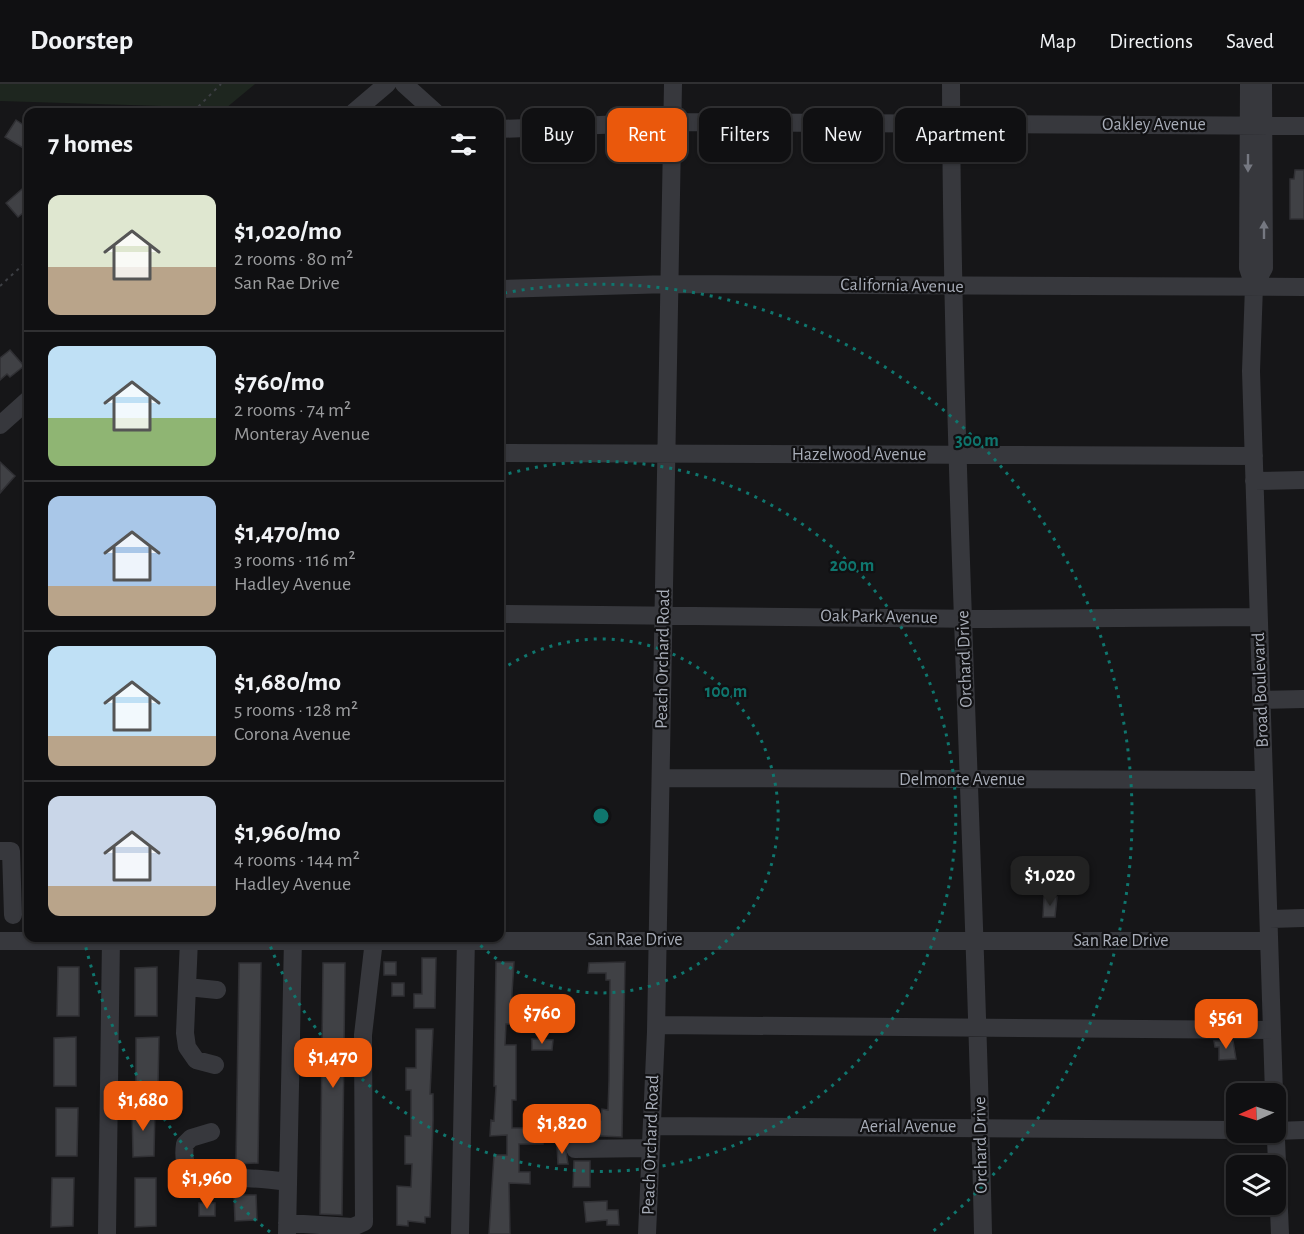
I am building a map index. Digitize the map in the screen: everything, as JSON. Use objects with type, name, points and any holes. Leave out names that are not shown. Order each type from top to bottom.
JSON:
[{"type":"street","points":[[359,108],[387,84]]},
{"type":"street","points":[[404,84],[431,108]]},
{"type":"street","name":"Peach Orchard Road","points":[[673,108],[674,84]]},
{"type":"street","name":"Orchard Drive","points":[[951,84],[951,108]]},
{"type":"street","name":"Broad Boulevard","points":[[1249,84],[1256,126]]},
{"type":"street","name":"Broad Boulevard","points":[[1263,84],[1256,126],[1248,268],[1254,286],[1251,371],[1274,1083]]},
{"type":"street","name":"Oakley Avenue","points":[[687,122],[895,124]]},
{"type":"street","name":"Oakley Avenue","points":[[1026,124],[1304,126]]},
{"type":"street","name":"Oakley Avenue","points":[[504,129],[607,125]]},
{"type":"street","name":"Peach Orchard Road","points":[[647,1234],[656,1025],[672,162]]},
{"type":"street","name":"Orchard Drive","points":[[951,162],[952,287],[968,781],[976,941],[983,1234]]},
{"type":"street","name":"California Avenue","points":[[504,289],[670,284],[1304,287]]},
{"type":"street","points":[[0,425],[24,404]]},
{"type":"street","name":"Hazelwood Avenue","points":[[504,453],[1254,456]]},
{"type":"street","points":[[1254,481],[1304,480]]},
{"type":"street","name":"Oak Park Avenue","points":[[504,614],[964,619],[1258,617]]},
{"type":"street","points":[[1261,700],[1304,699]]},
{"type":"street","name":"Delmonte Avenue","points":[[661,778],[968,781],[1264,780]]},
{"type":"street","points":[[0,851],[11,851],[13,915]]},
{"type":"street","points":[[1269,919],[1304,918]]},
{"type":"street","name":"San Rae Drive","points":[[504,939],[1269,941]]},
{"type":"street","name":"San Rae Drive","points":[[0,940],[24,940]]},
{"type":"street","points":[[107,1234],[111,942]]},
{"type":"street","points":[[189,942],[184,1033],[187,1047],[196,1060],[215,1065]]},
{"type":"street","points":[[293,942],[287,1228],[353,1227],[364,1222],[363,1035],[375,942]]},
{"type":"street","points":[[460,1234],[466,942]]},
{"type":"street","points":[[187,987],[217,990]]},
{"type":"street","points":[[656,1025],[1272,1030]]},
{"type":"street","name":"Aerial Avenue","points":[[652,1126],[1226,1130]]},
{"type":"street","points":[[1286,1131],[1304,1130]]},
{"type":"street","points":[[211,1132],[191,1138],[185,1144],[185,1160],[194,1175],[204,1179],[243,1178],[288,1182]]},
{"type":"street","points":[[1276,1143],[1280,1234]]},
{"type":"street","points":[[575,1149],[651,1148]]},
{"type":"path","points":[[197,108],[221,84]]},
{"type":"path","points":[[0,286],[24,264]]},
{"type":"shaded area","points":[[0,84],[255,84],[226,108],[0,101]]},
{"type":"building","points":[[16,120],[24,125],[24,149],[5,137]]},
{"type":"building","points":[[1295,170],[1304,170],[1304,219],[1290,219],[1290,179],[1294,179]]},
{"type":"building","points":[[24,187],[24,212],[18,217],[6,203]]},
{"type":"building","points":[[10,350],[24,366],[10,377],[7,374],[0,380],[0,358]]},
{"type":"building","points":[[0,462],[15,476],[0,493]]},
{"type":"building","points":[[1044,897],[1057,897],[1055,917],[1043,917]]},
{"type":"building","points":[[422,958],[436,958],[435,1008],[414,1008],[414,994],[422,994]]},
{"type":"building","points":[[384,962],[396,962],[396,975],[384,975]]},
{"type":"building","points":[[496,962],[514,962],[510,1024],[506,1024],[505,1045],[516,1045],[516,1100],[512,1100],[512,1128],[543,1128],[543,1144],[519,1144],[519,1172],[530,1172],[530,1184],[509,1183],[510,1234],[489,1234],[494,1155],[507,1155],[507,1135],[490,1136],[491,1120],[494,1121],[496,1086],[494,1086]]},
{"type":"building","points":[[625,962],[622,1137],[581,1135],[581,1124],[592,1124],[592,1120],[601,1120],[602,1109],[608,1110],[610,980],[606,980],[606,973],[588,973],[589,963]]},
{"type":"building","points":[[239,963],[261,963],[258,1163],[236,1164]]},
{"type":"building","points":[[323,963],[345,963],[342,1215],[320,1214]]},
{"type":"building","points":[[58,967],[79,967],[79,1016],[57,1016]]},
{"type":"building","points":[[157,967],[157,1016],[135,1016],[135,968]]},
{"type":"building","points":[[392,983],[404,983],[404,996],[392,996]]},
{"type":"building","points":[[416,1029],[433,1029],[430,1094],[433,1094],[433,1121],[430,1217],[425,1217],[425,1223],[408,1221],[408,1226],[397,1225],[397,1186],[411,1187],[412,1164],[405,1164],[405,1136],[411,1136],[411,1090],[406,1090],[406,1068],[416,1068]]},
{"type":"building","points":[[76,1037],[76,1086],[54,1086],[54,1038]]},
{"type":"building","points":[[159,1037],[158,1085],[136,1086],[136,1038]]},
{"type":"building","points":[[532,1039],[553,1040],[552,1050],[532,1050]]},
{"type":"building","points":[[1214,1041],[1233,1041],[1236,1059],[1219,1060],[1219,1047],[1215,1047]]},
{"type":"building","points":[[56,1108],[78,1108],[77,1156],[56,1156]]},
{"type":"building","points":[[132,1108],[155,1108],[154,1156],[133,1157]]},
{"type":"building","points":[[557,1146],[565,1146],[568,1164],[558,1164]]},
{"type":"building","points":[[574,1161],[590,1161],[590,1187],[573,1187]]},
{"type":"building","points":[[52,1178],[74,1178],[73,1226],[51,1227]]},
{"type":"building","points":[[135,1178],[156,1178],[156,1226],[135,1227]]},
{"type":"building","points":[[234,1195],[256,1195],[257,1220],[235,1221]]},
{"type":"building","points":[[607,1201],[607,1210],[618,1210],[619,1225],[607,1225],[607,1220],[586,1222],[584,1202]]},
{"type":"building","points":[[199,1203],[215,1203],[215,1216],[199,1216]]}]
